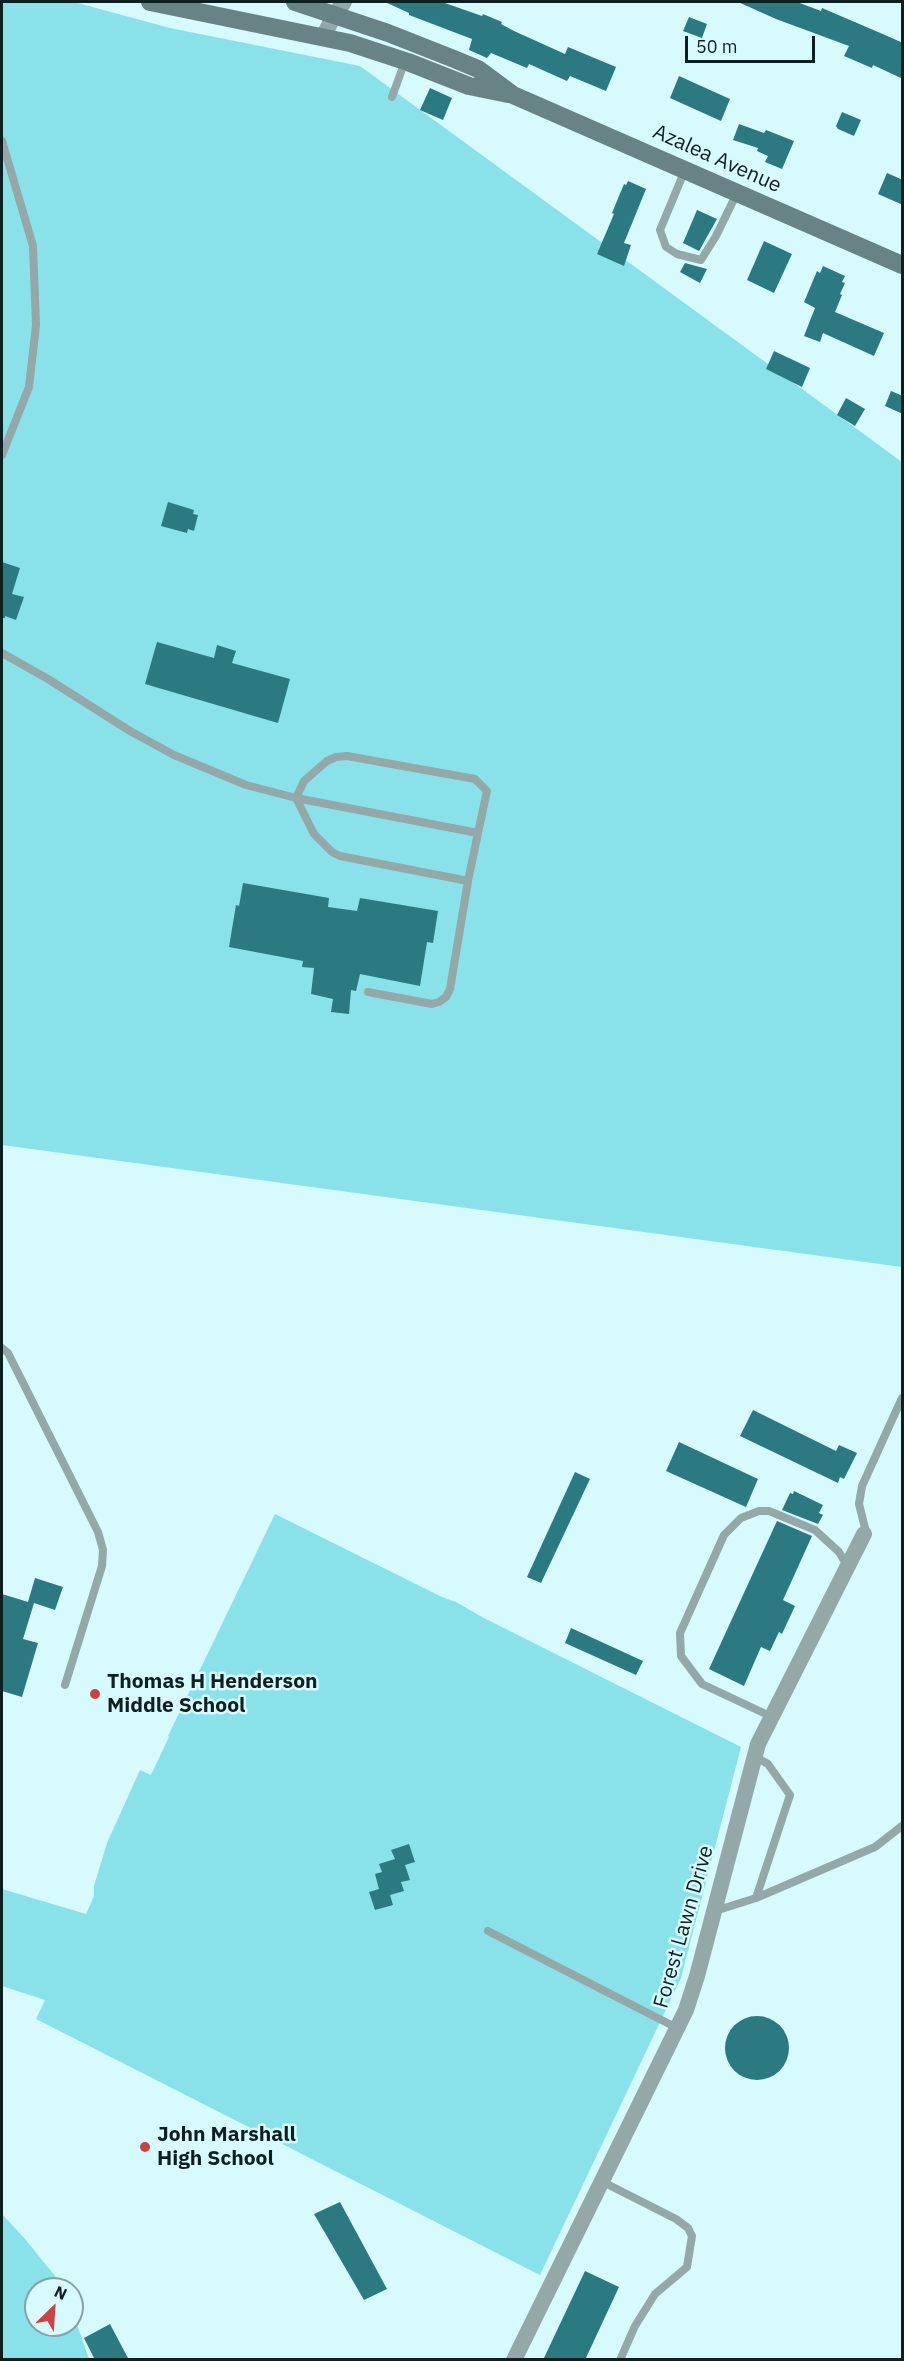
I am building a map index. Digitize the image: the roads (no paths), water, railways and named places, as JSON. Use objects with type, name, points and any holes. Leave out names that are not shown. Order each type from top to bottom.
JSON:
[{"type":"main road","name":"Azalea Avenue","points":[[150,2],[350,43],[469,86],[513,95],[903,265]]},
{"type":"main road","name":"Azalea Avenue","points":[[294,2],[340,8],[388,33],[478,69],[513,95]]},
{"type":"street","points":[[323,37],[340,8]]},
{"type":"street","name":"Forest Lawn Drive","points":[[514,2360],[691,1997],[754,1756],[770,1716],[864,1534]]},
{"type":"lane","points":[[392,97],[405,61]]},
{"type":"lane","points":[[2,141],[33,246],[36,325],[29,387],[2,455]]},
{"type":"lane","points":[[685,170],[660,230],[666,248],[677,254],[701,260],[716,236],[737,193]]},
{"type":"lane","points":[[2,653],[152,744],[219,775],[296,798],[478,833]]},
{"type":"lane","points":[[296,798],[304,782],[317,768],[336,757],[347,756],[475,779],[487,791],[468,881],[450,989],[446,997],[432,1004],[368,992]]},
{"type":"lane","points":[[296,798],[315,834],[332,852],[340,856],[468,881]]},
{"type":"lane","points":[[2,1348],[8,1353],[98,1532],[103,1550],[102,1566],[65,1685]]},
{"type":"lane","points":[[864,1534],[865,1528],[859,1504],[862,1486],[903,1398]]},
{"type":"lane","points":[[770,1716],[702,1684],[681,1656],[680,1633],[724,1535],[741,1518],[759,1511],[769,1511],[815,1530],[839,1552],[848,1567]]},
{"type":"lane","points":[[754,1756],[768,1764],[790,1795],[756,1898]]},
{"type":"lane","points":[[715,1911],[756,1898],[875,1847],[903,1826]]},
{"type":"lane","points":[[488,1931],[677,2028]]},
{"type":"lane","points":[[603,2181],[676,2219],[688,2229],[692,2236],[687,2267],[655,2294],[634,2326],[620,2360]]},
{"type":"place","name":"Thomas H Henderson Middle School","points":[[95,1694]]},
{"type":"place","name":"John Marshall High School","points":[[145,2147]]}]
